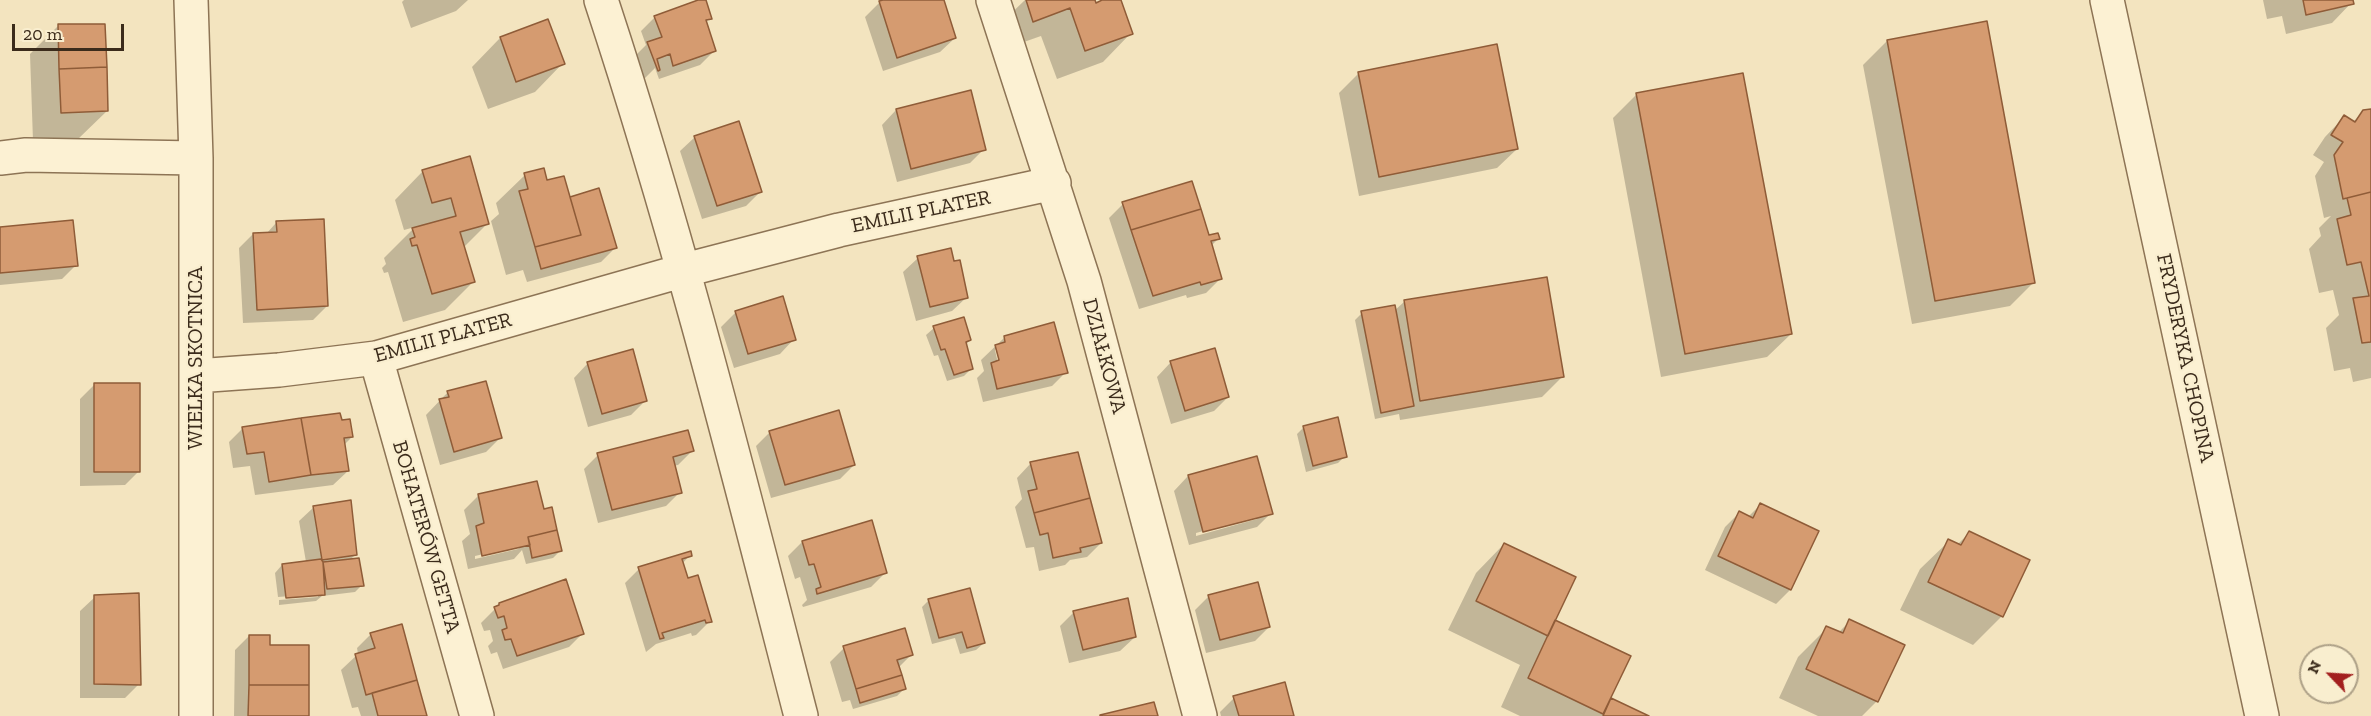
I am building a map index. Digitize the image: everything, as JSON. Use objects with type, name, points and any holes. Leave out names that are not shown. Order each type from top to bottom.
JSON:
[{"type":"street","name":"WIELKA SKOTNICA","points":[[191,0],[196,158],[196,716]]},
{"type":"street","points":[[601,0],[685,270],[801,716]]},
{"type":"street","name":"DZIAŁKOWA","points":[[993,0],[1084,281],[1200,716]]},
{"type":"street","name":"FRYDERYKA CHOPINA","points":[[2107,0],[2262,716]]},
{"type":"street","points":[[0,158],[26,155],[196,158]]},
{"type":"street","name":"EMILII PLATER","points":[[196,376],[279,370],[376,358],[685,270],[839,230],[1054,183]]},
{"type":"street","name":"BOHATERÓW GETTA","points":[[376,358],[477,716]]},
{"type":"building","points":[[698,0],[706,0],[712,19],[706,20],[716,51],[673,66],[670,54],[657,59],[660,70],[658,71],[647,42],[662,37],[654,16]]},
{"type":"building","points":[[944,0],[956,38],[897,58],[879,1]]},
{"type":"building","points":[[1026,0],[1095,0],[1096,3],[1102,0],[1121,0],[1133,34],[1085,51],[1070,8],[1033,22]]},
{"type":"building","points":[[2303,0],[2353,0],[2354,4],[2306,15]]},
{"type":"building","points":[[548,19],[565,64],[516,82],[500,37]]},
{"type":"building","points":[[1987,21],[2035,283],[1935,301],[1887,40]]},
{"type":"building","points":[[58,24],[105,24],[107,67],[59,69]]},
{"type":"building","points":[[1497,44],[1518,149],[1379,177],[1358,72]]},
{"type":"building","points":[[107,67],[108,111],[61,113],[59,69]]},
{"type":"building","points":[[1743,73],[1792,334],[1685,354],[1636,93]]},
{"type":"building","points":[[971,90],[986,150],[911,169],[896,109]]},
{"type":"building","points":[[2371,109],[2371,192],[2343,199],[2334,155],[2343,142],[2331,135],[2344,115],[2355,122],[2363,110]]},
{"type":"building","points":[[739,121],[762,192],[717,206],[694,136]]},
{"type":"building","points":[[470,156],[489,224],[460,232],[475,282],[432,294],[417,245],[412,246],[410,239],[415,237],[412,228],[456,216],[451,198],[432,203],[422,170]]},
{"type":"building","points":[[544,168],[547,180],[564,176],[581,235],[535,247],[519,191],[528,189],[524,173]]},
{"type":"building","points":[[1192,181],[1201,209],[1131,230],[1122,202]]},
{"type":"building","points":[[599,188],[617,248],[541,269],[535,247],[581,235],[570,197]]},
{"type":"building","points":[[2371,192],[2371,342],[2362,343],[2353,298],[2369,296],[2361,262],[2347,265],[2337,219],[2351,215],[2347,198]]},
{"type":"building","points":[[1201,209],[1209,235],[1218,233],[1220,239],[1211,241],[1222,279],[1201,285],[1200,282],[1153,296],[1131,230]]},
{"type":"building","points":[[324,219],[328,306],[257,310],[253,233],[277,232],[276,221]]},
{"type":"building","points":[[73,220],[78,266],[0,273],[0,227]]},
{"type":"building","points":[[951,248],[954,261],[960,260],[968,298],[930,307],[917,256]]},
{"type":"building","points":[[1547,277],[1564,377],[1420,401],[1404,300]]},
{"type":"building","points":[[783,296],[796,340],[748,354],[735,311]]},
{"type":"building","points":[[1395,305],[1414,406],[1381,413],[1361,311]]},
{"type":"building","points":[[964,317],[971,340],[966,342],[973,369],[954,375],[945,349],[941,350],[933,326]]},
{"type":"building","points":[[1054,322],[1068,373],[997,389],[991,363],[999,360],[995,345],[1005,342],[1004,336]]},
{"type":"building","points":[[1215,348],[1229,397],[1185,411],[1170,361]]},
{"type":"building","points":[[633,349],[647,401],[602,414],[587,362]]},
{"type":"building","points":[[486,381],[502,438],[454,452],[439,399],[449,397],[447,391]]},
{"type":"building","points":[[94,383],[140,383],[140,472],[94,472]]},
{"type":"building","points":[[839,410],[855,465],[785,485],[769,431]]},
{"type":"building","points":[[340,413],[342,420],[350,419],[353,437],[344,438],[349,471],[311,475],[301,418]]},
{"type":"building","points":[[1338,417],[1347,457],[1313,466],[1303,426]]},
{"type":"building","points":[[301,418],[311,475],[269,482],[264,452],[247,454],[242,427]]},
{"type":"building","points":[[688,430],[694,451],[673,457],[682,493],[612,510],[597,453]]},
{"type":"building","points":[[1078,452],[1090,498],[1034,513],[1028,491],[1037,489],[1030,462]]},
{"type":"building","points":[[1257,456],[1273,514],[1203,532],[1188,475]]},
{"type":"building","points":[[537,481],[544,509],[552,507],[557,530],[528,537],[530,545],[482,556],[476,526],[484,523],[478,494]]},
{"type":"building","points":[[1090,498],[1102,543],[1080,548],[1081,552],[1053,558],[1048,533],[1040,535],[1034,513]]},
{"type":"building","points":[[351,500],[357,555],[322,560],[313,506]]},
{"type":"building","points":[[1760,503],[1819,531],[1791,590],[1718,556],[1739,511],[1753,518]]},
{"type":"building","points":[[872,520],[887,573],[817,594],[816,589],[821,587],[814,564],[809,565],[802,541]]},
{"type":"building","points":[[557,530],[562,551],[532,558],[528,537]]},
{"type":"building","points":[[1969,531],[2030,560],[2003,617],[1928,582],[1948,539],[1961,545]]},
{"type":"building","points":[[1504,543],[1576,577],[1548,636],[1476,601]]},
{"type":"building","points":[[691,551],[692,556],[682,559],[688,578],[698,575],[712,622],[706,623],[705,620],[662,633],[664,638],[660,639],[638,567]]},
{"type":"building","points":[[359,558],[364,586],[327,589],[323,562]]},
{"type":"building","points":[[321,559],[325,595],[286,598],[282,564]]},
{"type":"building","points":[[566,579],[584,634],[517,656],[511,639],[505,640],[502,630],[507,628],[504,616],[498,618],[494,607],[499,603]]},
{"type":"building","points":[[1258,582],[1270,627],[1220,640],[1208,595]]},
{"type":"building","points":[[970,588],[985,643],[967,648],[962,632],[939,638],[928,599]]},
{"type":"building","points":[[139,593],[141,685],[94,684],[94,595]]},
{"type":"building","points":[[1128,598],[1136,637],[1083,650],[1073,611]]},
{"type":"building","points":[[1849,619],[1905,645],[1878,702],[1806,669],[1826,626],[1843,633]]},
{"type":"building","points":[[1555,620],[1631,656],[1603,714],[1528,678]]},
{"type":"building","points":[[402,624],[417,680],[366,695],[355,654],[375,648],[370,633]]},
{"type":"building","points":[[905,628],[913,655],[897,660],[902,675],[856,689],[843,646]]},
{"type":"building","points":[[249,635],[270,635],[270,645],[309,645],[309,685],[249,685]]},
{"type":"building","points":[[902,675],[906,689],[860,703],[856,689]]},
{"type":"building","points":[[417,680],[427,716],[378,716],[372,693]]},
{"type":"building","points":[[1285,682],[1294,716],[1239,716],[1233,696]]},
{"type":"building","points":[[249,685],[309,685],[309,716],[248,716]]},
{"type":"building","points":[[1611,698],[1649,716],[1603,716]]},
{"type":"building","points":[[1154,702],[1158,716],[1100,716],[1100,715]]}]
